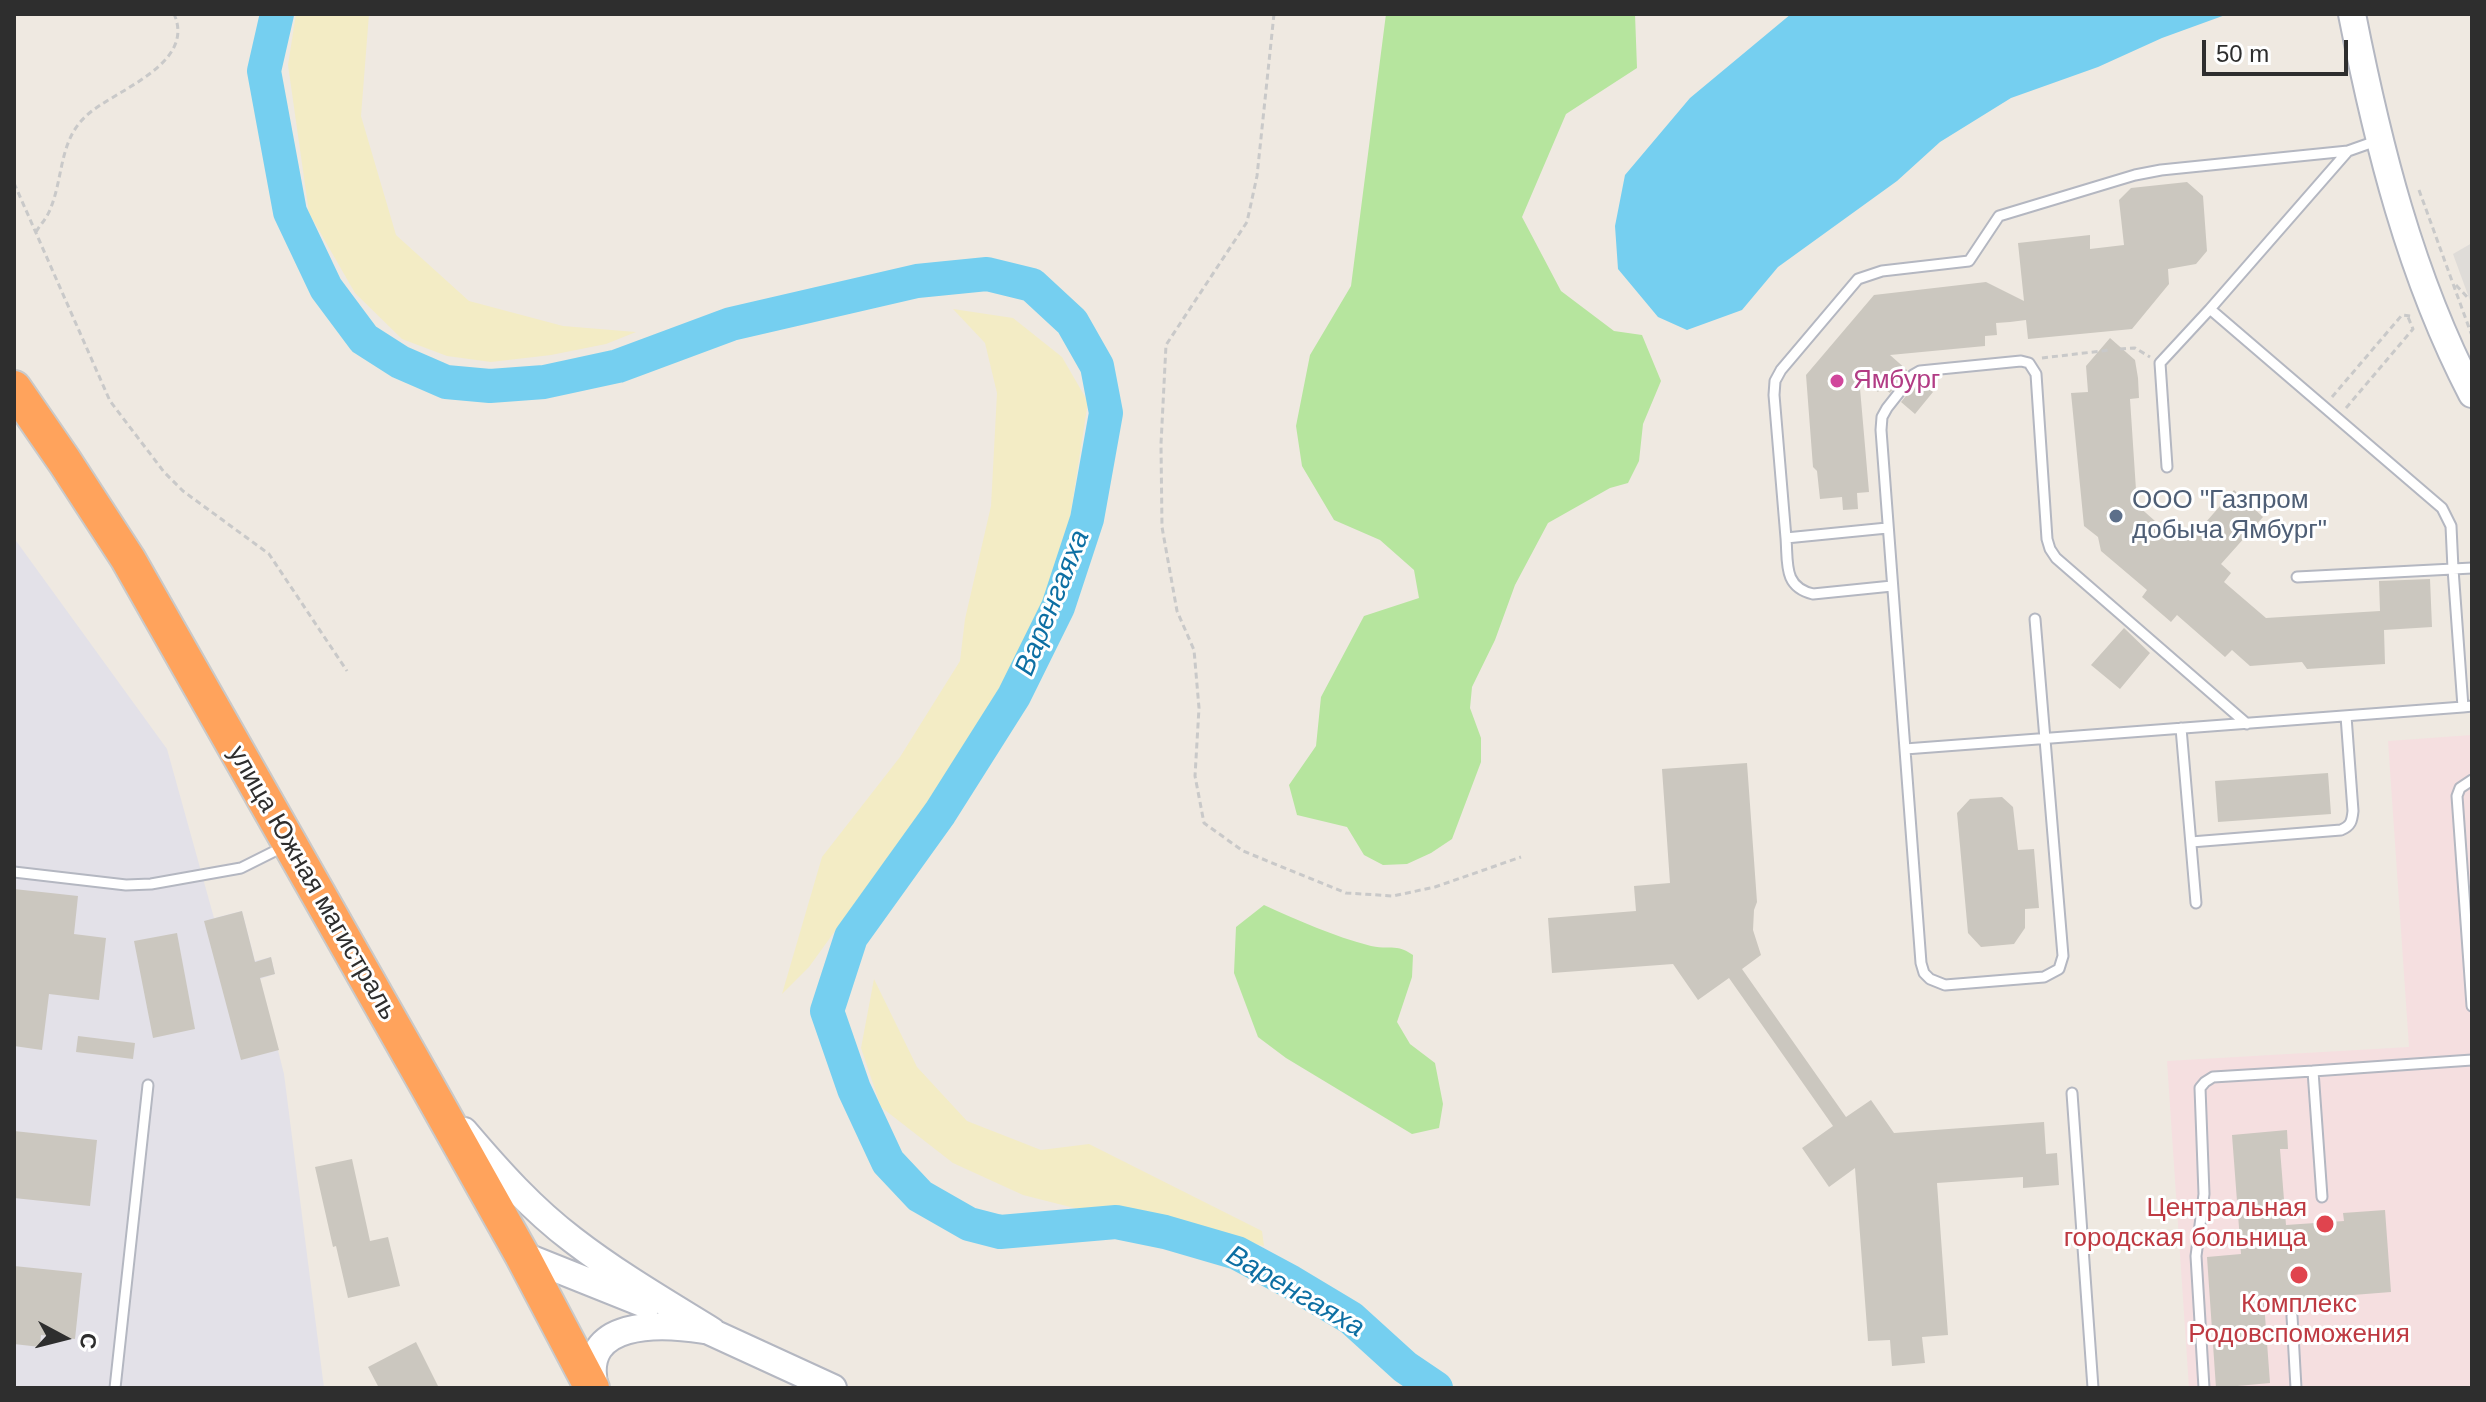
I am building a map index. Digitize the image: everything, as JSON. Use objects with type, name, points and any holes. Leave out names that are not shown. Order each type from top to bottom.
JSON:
[{"type":"highway","name":"улица Южная магистраль","points":[[14,388],[128,559],[425,1082],[594,1388]]},
{"type":"street","points":[[2352,14],[2396,204],[2432,307],[2472,394]]},
{"type":"street","points":[[425,1082],[489,1161],[555,1226],[624,1277],[712,1331]]},
{"type":"street","points":[[522,1255],[712,1331],[833,1388]]},
{"type":"street","points":[[594,1388],[596,1356],[613,1335],[642,1327],[686,1327],[712,1331]]},
{"type":"lane","points":[[1892,586],[1813,594],[1795,586],[1789,576],[1775,381],[1858,279],[1882,271],[1969,261],[1999,216],[2135,175],[2348,151],[2379,140]]},
{"type":"lane","points":[[2167,467],[2160,363],[2348,151]]},
{"type":"lane","points":[[1905,749],[2467,707],[2451,526],[2442,508],[2210,309]]},
{"type":"lane","points":[[2035,619],[2062,963],[2053,974],[2044,977],[1945,985],[1930,979],[1921,963],[1881,430],[1882,417],[1887,408],[1913,375],[1928,369],[2021,361],[2029,363],[2036,374],[2050,549],[2056,558],[2247,724]]},
{"type":"lane","points":[[1786,538],[1887,528]]},
{"type":"lane","points":[[2297,577],[2472,568]]},
{"type":"lane","points":[[2191,842],[2348,827],[2353,811],[2346,716]]},
{"type":"lane","points":[[2181,728],[2196,903]]},
{"type":"lane","points":[[2472,780],[2460,788],[2457,796],[2472,1006]]},
{"type":"lane","points":[[14,872],[126,885],[151,884],[241,868],[290,843]]},
{"type":"lane","points":[[2204,1388],[2196,1256],[2204,1194],[2200,1088],[2213,1077],[2472,1060]]},
{"type":"lane","points":[[2313,1071],[2322,1197]]},
{"type":"lane","points":[[115,1388],[148,1085]]},
{"type":"lane","points":[[2072,1093],[2093,1388]]},
{"type":"lane","points":[[2292,1316],[2296,1388]]},
{"type":"path","points":[[36,232],[49,213],[71,132],[88,113],[144,79],[164,62],[176,41],[177,21],[174,14]]},
{"type":"path","points":[[1274,14],[1257,176],[1247,222],[1166,345],[1161,444],[1162,527],[1177,611],[1194,650],[1199,708],[1195,776],[1204,823],[1243,851],[1346,893],[1393,896],[1435,887],[1521,857]]},
{"type":"path","points":[[14,183],[110,401],[164,472],[183,491],[269,554],[347,671]]},
{"type":"path","points":[[2418,188],[2472,336]]},
{"type":"path","points":[[2454,282],[2469,299]]},
{"type":"path","points":[[2324,407],[2402,315],[2408,317],[2459,297]]},
{"type":"path","points":[[2337,418],[2413,329],[2408,317]]},
{"type":"path","points":[[2120,349],[2135,348],[2160,363]]},
{"type":"path","points":[[2021,361],[2110,350]]},
{"type":"shaded area","points":[[2472,243],[2472,306],[2453,254]]},
{"type":"shaded area","points":[[14,538],[167,749],[214,918],[242,911],[255,961],[271,957],[275,974],[260,979],[284,1074],[324,1388],[14,1388]]},
{"type":"shaded area","name":"Центральная городская больница","points":[[2472,735],[2472,1388],[2189,1388],[2167,1061],[2409,1047],[2388,741]]},
{"type":"green space","points":[[1386,14],[1635,14],[1637,68],[1566,114],[1522,217],[1561,291],[1614,331],[1642,335],[1661,381],[1643,424],[1639,461],[1628,483],[1610,488],[1548,523],[1515,585],[1495,640],[1472,687],[1470,708],[1481,738],[1481,762],[1452,839],[1407,864],[1383,865],[1364,855],[1347,827],[1297,815],[1289,785],[1316,746],[1321,697],[1364,616],[1419,598],[1414,570],[1380,540],[1334,520],[1302,466],[1296,426],[1310,355],[1351,286]]},
{"type":"green space","points":[[1264,905],[1343,938],[1371,946],[1402,949],[1413,955],[1412,977],[1397,1022],[1410,1044],[1435,1063],[1443,1104],[1439,1128],[1412,1134],[1286,1058],[1258,1037],[1234,973],[1236,927]]},
{"type":"sand","points":[[296,14],[369,14],[361,116],[396,235],[469,301],[563,326],[636,332],[606,344],[491,362],[447,356],[402,339],[355,293],[309,213],[288,65]]},
{"type":"sand","points":[[953,309],[1013,318],[1062,357],[1088,402],[1065,550],[1016,663],[926,805],[809,967],[782,994],[822,857],[900,757],[960,661],[965,619],[991,506],[997,393],[985,343]]},
{"type":"sand","points":[[874,979],[917,1067],[967,1121],[1041,1150],[1089,1144],[1262,1231],[1264,1246],[1122,1213],[1106,1216],[1023,1195],[953,1163],[881,1107],[861,1048]]},
{"type":"water","points":[[1791,14],[2228,14],[2162,38],[2098,67],[2011,98],[1940,142],[1897,181],[1778,267],[1742,310],[1687,330],[1658,317],[1618,269],[1615,226],[1625,175],[1690,98]]},
{"type":"building","points":[[2187,182],[2203,196],[2207,251],[2196,264],[2168,269],[2169,284],[2132,329],[2028,339],[2026,320],[1996,323],[1997,335],[1985,336],[1985,346],[1890,355],[1907,370],[1890,393],[1882,387],[1878,392],[1859,377],[1869,492],[1857,493],[1858,509],[1843,510],[1842,497],[1820,499],[1817,471],[1813,467],[1806,375],[1874,295],[1986,282],[2024,301],[2018,243],[2090,235],[2090,249],[2124,245],[2119,200],[2131,188]]},
{"type":"building","name":"ООО \"Газпром добыча Ямбург\"","points":[[2110,338],[2135,360],[2138,378],[2139,398],[2130,399],[2137,505],[2173,537],[2180,528],[2192,538],[2234,490],[2263,517],[2221,564],[2231,573],[2224,582],[2266,618],[2380,611],[2379,581],[2430,579],[2432,627],[2384,630],[2385,664],[2307,669],[2302,662],[2250,666],[2232,650],[2225,657],[2177,615],[2171,622],[2142,597],[2147,590],[2101,551],[2098,537],[2084,526],[2071,393],[2088,392],[2086,366]]},
{"type":"building","points":[[1919,380],[1933,392],[1915,414],[1901,402]]},
{"type":"building","points":[[2124,628],[2150,653],[2120,689],[2091,665]]},
{"type":"building","points":[[1747,763],[1757,902],[1753,930],[1761,955],[1742,969],[1846,1117],[1871,1100],[1894,1133],[2044,1122],[2046,1154],[2057,1153],[2059,1185],[2023,1188],[2023,1177],[1937,1183],[1948,1335],[1922,1337],[1925,1363],[1892,1366],[1890,1340],[1868,1341],[1855,1168],[1829,1187],[1802,1148],[1833,1126],[1729,978],[1698,1000],[1673,964],[1552,973],[1548,918],[1636,911],[1634,886],[1670,883],[1662,769]]},
{"type":"building","points":[[2328,773],[2331,814],[2218,822],[2215,781]]},
{"type":"building","points":[[2002,797],[2013,807],[2018,850],[2034,849],[2039,908],[2025,909],[2025,928],[2014,944],[1981,947],[1968,933],[1957,813],[1970,799]]},
{"type":"building","points":[[14,889],[78,896],[74,934],[106,938],[99,1000],[49,994],[42,1050],[14,1046]]},
{"type":"building","points":[[242,911],[255,962],[271,957],[275,974],[260,978],[279,1050],[241,1060],[204,921]]},
{"type":"building","points":[[177,933],[195,1029],[153,1038],[134,941]]},
{"type":"building","points":[[78,1036],[135,1043],[133,1059],[76,1052]]},
{"type":"building","name":"Комплекс Родовспоможения","points":[[2287,1130],[2288,1149],[2280,1149],[2286,1225],[2344,1221],[2343,1213],[2385,1210],[2391,1292],[2264,1302],[2270,1383],[2216,1388],[2207,1257],[2241,1254],[2232,1135]]},
{"type":"building","points":[[14,1131],[97,1140],[90,1206],[14,1198]]},
{"type":"building","points":[[352,1159],[370,1241],[388,1237],[400,1286],[348,1298],[315,1167]]},
{"type":"building","points":[[14,1266],[82,1273],[75,1339],[41,1335],[40,1347],[14,1344]]},
{"type":"building","points":[[416,1342],[439,1388],[379,1388],[368,1367]]},
{"type":"waterway","name":"Варенгаяха","points":[[277,14],[264,71],[290,212],[326,288],[364,339],[400,362],[446,382],[490,386],[544,382],[618,366],[731,324],[917,281],[987,274],[1032,285],[1072,322],[1097,366],[1106,413],[1087,519],[1058,607],[1014,696],[940,813],[851,937],[827,1011],[854,1089],[888,1162],[920,1196],[969,1224],[1000,1232],[1116,1222],[1165,1232],[1237,1253],[1351,1318],[1405,1367],[1436,1388]]},
{"type":"place","name":"Ямбург","points":[[1837,381]]},
{"type":"place","name":"ООО \"Газпром добыча Ямбург\"","points":[[2116,516]]},
{"type":"place","name":"Центральная городская больница","points":[[2325,1224]]},
{"type":"place","name":"Комплекс Родовспоможения","points":[[2299,1275]]}]
